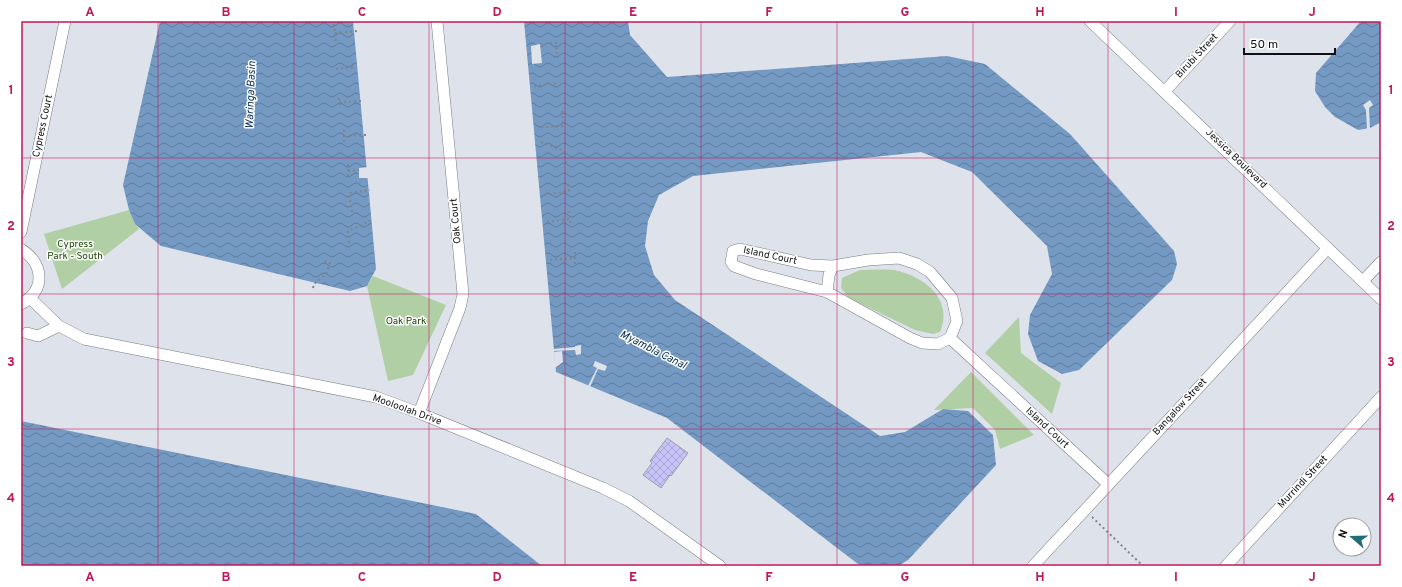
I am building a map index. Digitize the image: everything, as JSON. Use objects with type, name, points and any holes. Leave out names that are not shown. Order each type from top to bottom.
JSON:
[{"type":"street","name":"Cypress Court","points":[[21,232],[65,21]]},
{"type":"street","name":"Oak Court","points":[[419,412],[460,308],[463,294],[437,21]]},
{"type":"street","name":"Jessica Boulevard","points":[[1090,21],[1381,299]]},
{"type":"street","name":"Birubi Street","points":[[1164,91],[1230,21]]},
{"type":"street","name":"Bangalow Street","points":[[1033,566],[1328,248]]},
{"type":"street","name":"Mooloolah Drive","points":[[21,249],[28,253],[35,261],[39,270],[39,280],[36,290],[26,301],[59,326],[84,339],[376,397],[419,412],[603,488],[623,498],[720,566]]},
{"type":"street","name":"Island Court","points":[[740,249],[811,265],[833,266],[868,260],[899,258],[917,264],[930,272],[952,298],[957,321],[950,338],[938,344],[922,343],[910,338],[827,292],[756,274],[734,266],[731,262],[733,251],[740,249]]},
{"type":"street","points":[[1363,281],[1381,262]]},
{"type":"street","points":[[827,292],[829,275],[833,266]]},
{"type":"street","points":[[27,334],[38,336],[59,326]]},
{"type":"street","name":"Island Court","points":[[950,338],[1108,484]]},
{"type":"street","name":"Murrindi Street","points":[[1226,566],[1381,397]]},
{"type":"path","points":[[334,24],[336,42]]},
{"type":"path","points":[[335,33],[358,31]]},
{"type":"path","points":[[540,44],[556,43],[557,58]]},
{"type":"path","points":[[336,69],[356,67]]},
{"type":"path","points":[[534,86],[559,83]]},
{"type":"path","points":[[339,98],[340,108]]},
{"type":"path","points":[[339,102],[364,101]]},
{"type":"path","points":[[541,127],[563,126],[562,110]]},
{"type":"path","points":[[344,130],[344,143]]},
{"type":"path","points":[[344,136],[366,135]]},
{"type":"path","points":[[541,142],[564,151],[566,164]]},
{"type":"path","points":[[348,164],[348,178]]},
{"type":"path","points":[[348,171],[359,170]]},
{"type":"path","points":[[544,195],[569,191],[568,182]]},
{"type":"path","points":[[352,212],[349,193],[370,190]]},
{"type":"path","points":[[569,212],[571,227]]},
{"type":"path","points":[[349,243],[348,231],[372,220]]},
{"type":"path","points":[[547,222],[570,220]]},
{"type":"path","points":[[575,252],[575,264]]},
{"type":"path","points":[[550,260],[575,258]]},
{"type":"path","points":[[313,288],[314,284],[326,274],[330,263],[324,261]]},
{"type":"path","points":[[1084,510],[1143,566]]},
{"type":"green space","name":"Cypress Park - South","points":[[129,210],[135,224],[139,229],[62,289],[44,234]]},
{"type":"green space","points":[[860,270],[894,270],[905,273],[925,284],[934,291],[940,299],[943,309],[943,320],[940,332],[933,334],[915,330],[849,298],[841,288],[842,278]]},
{"type":"green space","name":"Oak Park","points":[[373,276],[446,305],[413,375],[388,381],[367,286]]},
{"type":"green space","points":[[1019,317],[1021,353],[1061,383],[1052,414],[985,353]]},
{"type":"green space","points":[[971,372],[1034,435],[1000,449],[995,430],[973,408],[934,410]]},
{"type":"water","name":"Waringa Basin","points":[[160,21],[353,21],[376,269],[367,286],[350,291],[161,246],[135,224],[129,210],[123,185]]},
{"type":"water","name":"Myambla Canal","points":[[524,21],[628,21],[630,35],[667,77],[947,56],[985,64],[1070,134],[1174,251],[1177,264],[1172,280],[1079,370],[1062,374],[1038,361],[1028,334],[1030,315],[1052,274],[1047,246],[972,172],[921,152],[693,176],[659,195],[648,221],[645,246],[654,275],[675,300],[880,436],[905,432],[943,409],[968,411],[993,435],[996,465],[908,560],[898,566],[863,566],[858,564],[667,418],[556,372]]},
{"type":"water","points":[[1361,21],[1381,21],[1381,122],[1370,128],[1358,130],[1335,117],[1325,107],[1315,91],[1316,73]]},
{"type":"water","points":[[21,421],[476,514],[542,566],[21,566]]},
{"type":"pier","points":[[540,44],[542,63],[532,64],[531,46]]},
{"type":"pier","points":[[1370,100],[1373,105],[1369,108],[1370,130],[1367,130],[1366,110],[1363,105]]},
{"type":"pier","points":[[368,167],[369,178],[359,178],[359,168]]},
{"type":"pier","points":[[581,345],[581,354],[576,355],[575,350],[553,351],[553,349]]},
{"type":"pier","points":[[562,351],[563,362],[555,368],[554,352]]},
{"type":"pier","points":[[595,361],[607,366],[605,371],[598,369],[590,387],[588,386],[597,368],[593,366]]},
{"type":"building","points":[[667,438],[688,453],[661,488],[643,475],[652,463],[650,461]]}]
